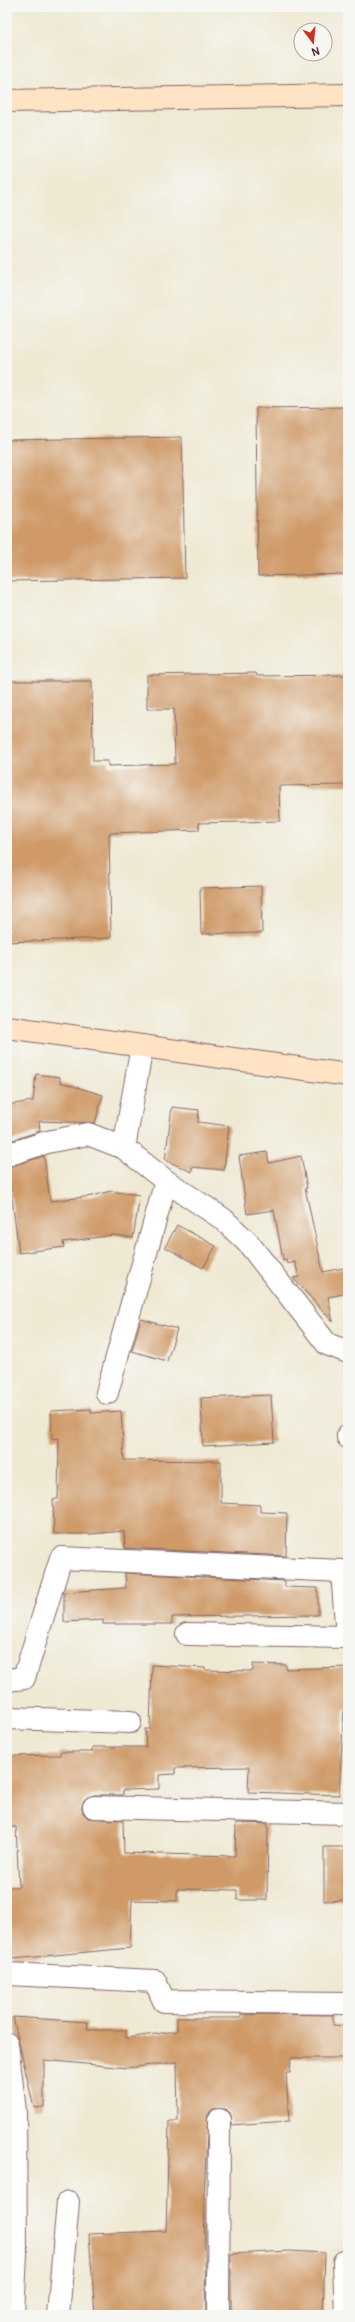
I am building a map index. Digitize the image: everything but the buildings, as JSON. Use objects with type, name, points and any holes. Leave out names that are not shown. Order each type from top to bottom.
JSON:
[{"type":"street","points":[[7,101],[348,95]]},
{"type":"street","points":[[7,1028],[348,1075]]},
{"type":"street","points":[[124,1148],[142,1046]]},
{"type":"street","points":[[7,1155],[47,1142],[88,1134],[124,1148],[166,1181],[223,1218],[249,1244],[327,1344],[348,1352]]},
{"type":"street","points":[[107,1393],[166,1181]]},
{"type":"street","points":[[7,1680],[24,1678],[62,1558],[342,1571],[347,1637],[187,1634]]},
{"type":"street","points":[[7,1718],[130,1722]]},
{"type":"street","points":[[94,1807],[348,1813]]},
{"type":"street","points":[[7,1974],[155,1981],[164,2000],[348,2003]]},
{"type":"street","points":[[7,2044],[15,2111],[16,2254],[13,2315]]},
{"type":"street","points":[[218,2315],[220,2120]]},
{"type":"street","points":[[58,2315],[68,2202]]},
{"type":"street","points":[[344,2262],[346,2315]]}]
